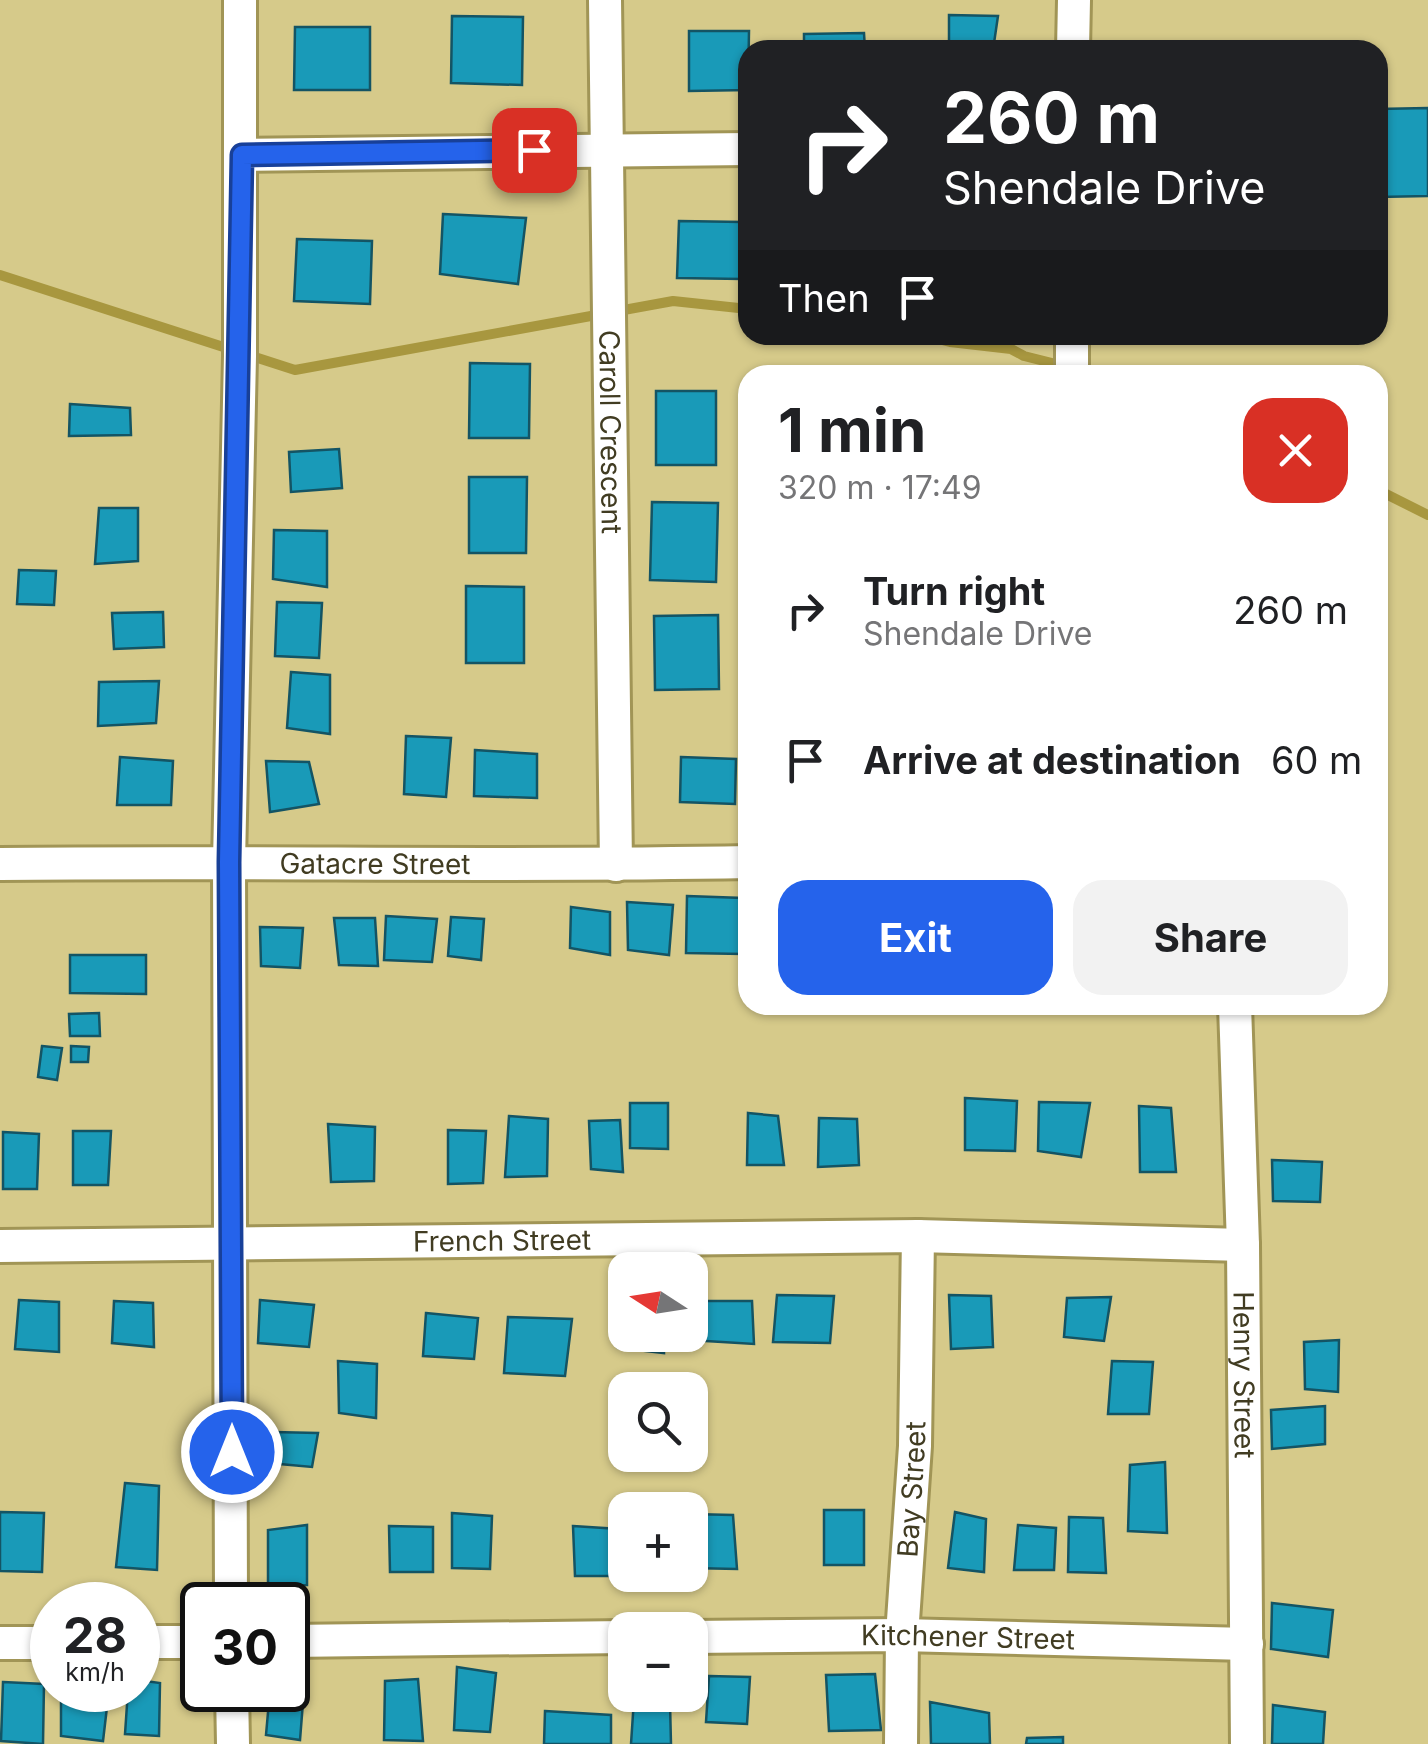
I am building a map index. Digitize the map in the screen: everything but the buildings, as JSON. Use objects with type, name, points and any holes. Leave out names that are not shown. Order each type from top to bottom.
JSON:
[{"type":"street","points":[[231,1582],[229,862],[242,155],[240,0]]},
{"type":"street","name":"Caroll Crescent","points":[[605,0],[616,865]]},
{"type":"street","points":[[1073,40],[1074,0]]},
{"type":"street","points":[[242,155],[738,149]]},
{"type":"street","name":"Gatacre Street","points":[[0,864],[738,862]]},
{"type":"street","name":"Henry Street","points":[[1234,1015],[1242,1245],[1247,1744]]},
{"type":"street","name":"French Street","points":[[0,1246],[918,1236],[1242,1245]]},
{"type":"street","name":"Bay Street","points":[[901,1744],[902,1635],[915,1446],[918,1236]]},
{"type":"street","name":"Kitchener Street","points":[[708,1637],[902,1635],[1246,1644]]},
{"type":"street","points":[[310,1641],[608,1638]]},
{"type":"street","points":[[0,1643],[30,1643]]},
{"type":"street","points":[[232,1712],[232,1744]]},
{"type":"waterway","points":[[0,275],[295,370],[673,301],[738,308]]},
{"type":"waterway","points":[[976,345],[1011,349],[1060,365]]},
{"type":"waterway","points":[[1388,495],[1428,515]]},
{"type":"route","points":[[232,1452],[229,862],[242,155],[534,150]]}]
